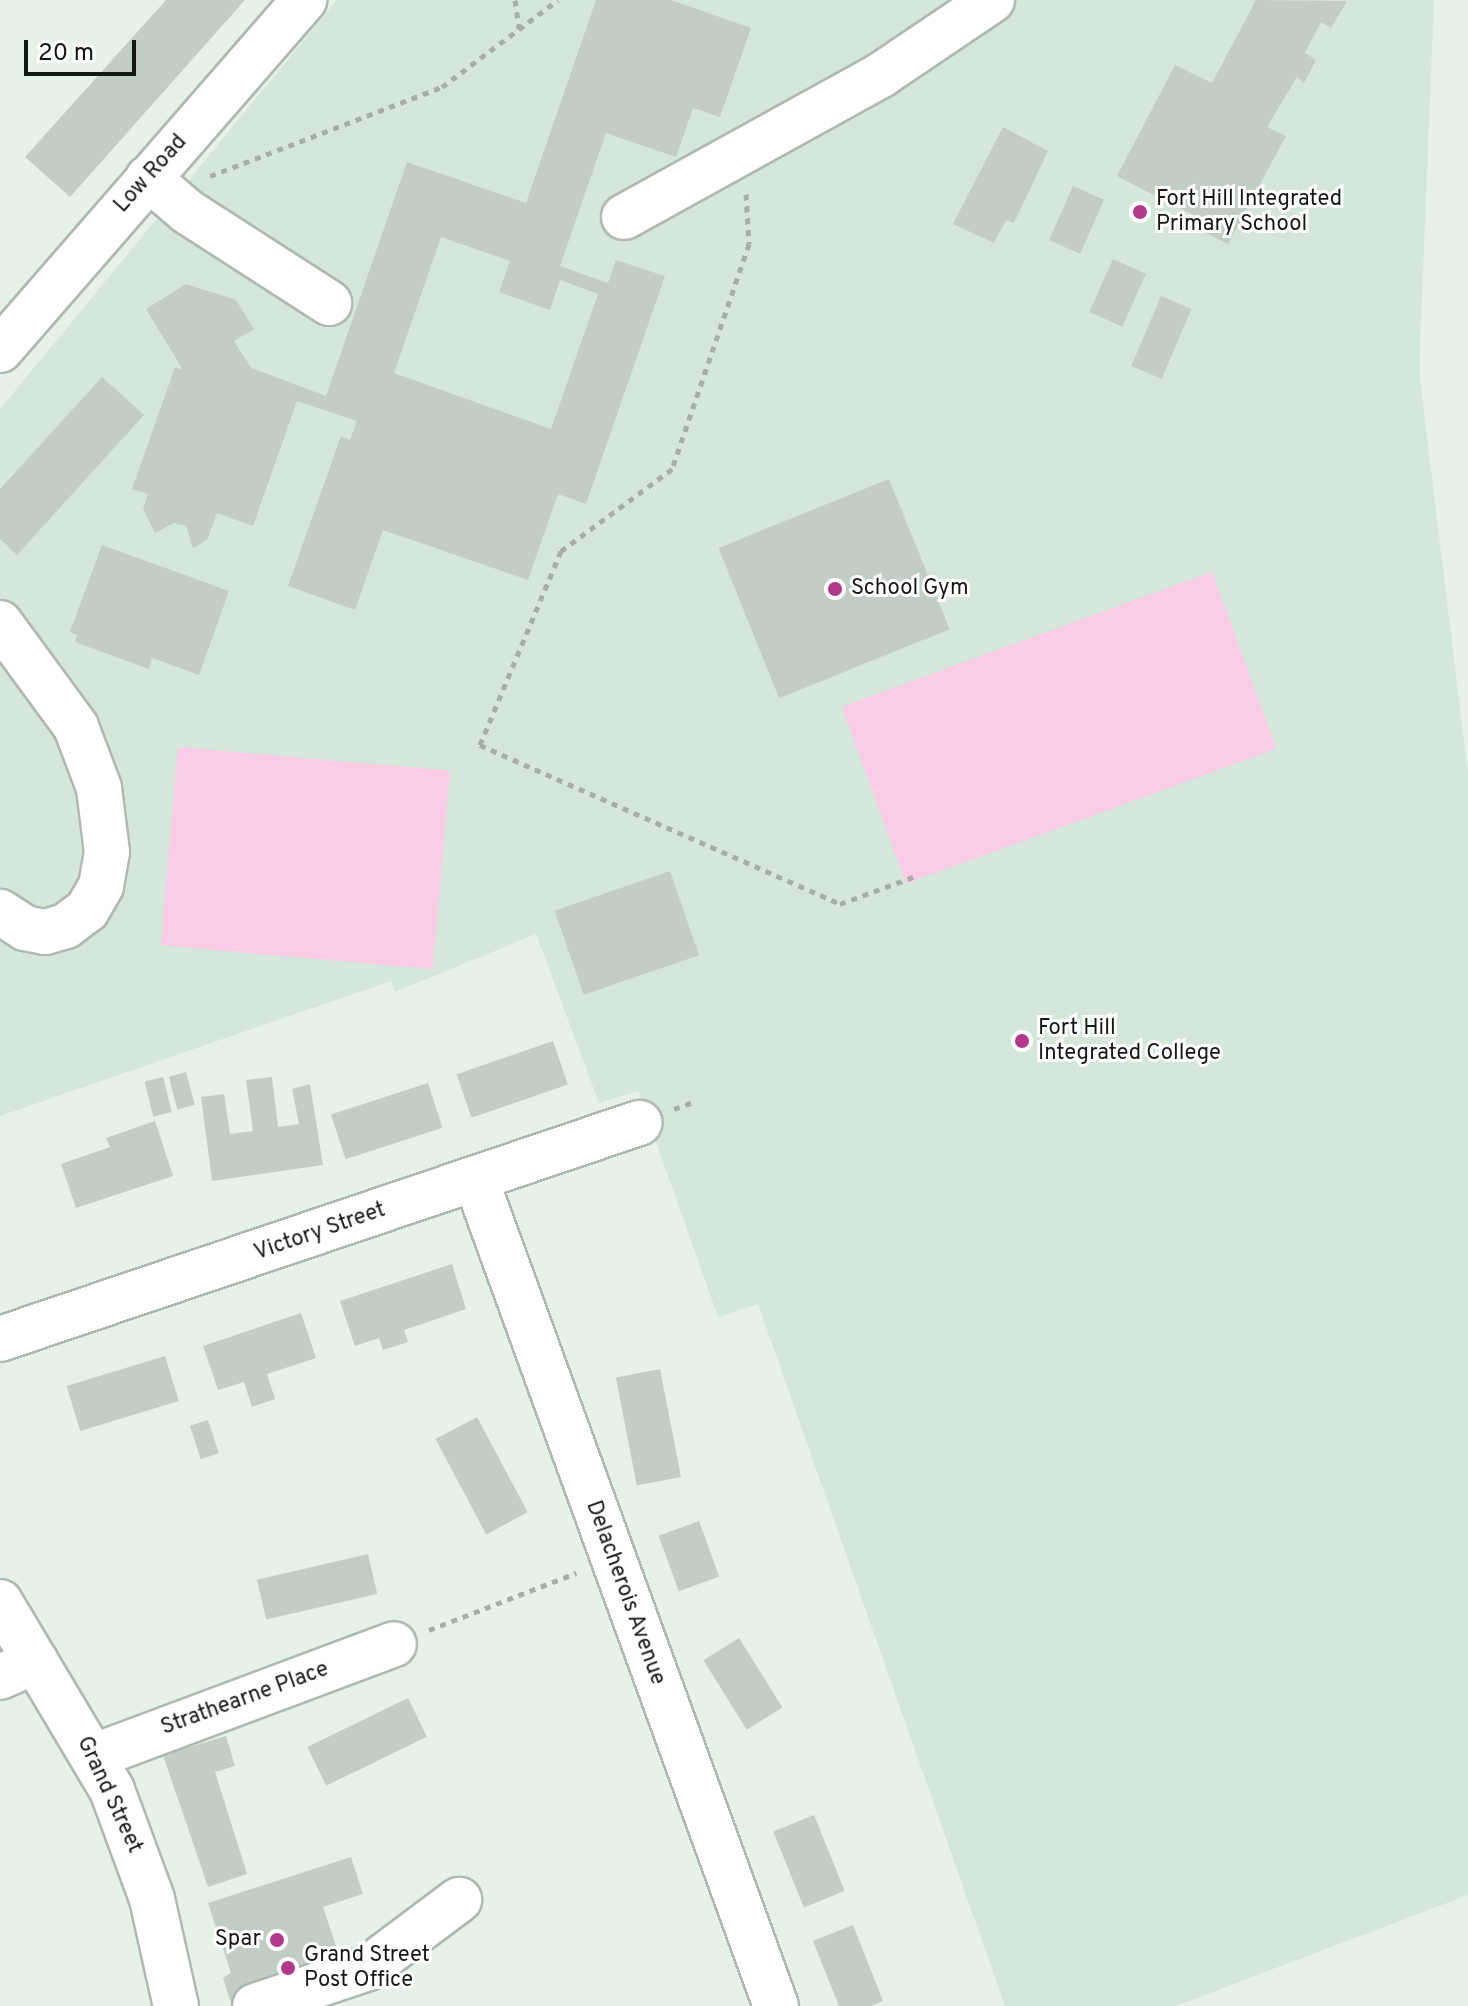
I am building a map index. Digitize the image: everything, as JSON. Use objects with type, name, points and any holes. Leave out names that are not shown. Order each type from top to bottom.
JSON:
[{"type":"street","name":"Low Road","points":[[0,350],[304,0]]},
{"type":"street","points":[[624,217],[881,75],[992,0]]},
{"type":"street","points":[[159,166],[188,212],[329,303]]},
{"type":"street","points":[[0,623],[76,727],[99,788],[107,852],[101,886],[87,910],[66,926],[45,932],[25,928],[0,912]]},
{"type":"street","name":"Victory Street","points":[[0,1339],[639,1123]]},
{"type":"street","name":"Delacherois Avenue","points":[[476,1180],[776,2006]]},
{"type":"street","name":"Grand Street","points":[[0,1602],[18,1669],[95,1756],[136,1849],[176,2006]]},
{"type":"street","name":"Strathearne Place","points":[[95,1756],[410,1637]]},
{"type":"street","points":[[255,2006],[368,1968],[459,1900]]},
{"type":"path","points":[[515,0],[519,30]]},
{"type":"path","points":[[159,166],[203,179],[442,87],[558,0]]},
{"type":"path","points":[[743,151],[749,244],[672,469],[561,551],[480,745],[840,904],[913,877]]},
{"type":"path","points":[[410,1637],[613,1559]]},
{"type":"shaded area","name":"Fort Hill Integrated College","points":[[337,0],[1434,0],[1419,371],[1468,774],[1468,1895],[1176,2006],[1005,2006],[758,1304],[718,1317],[638,1091],[599,1103],[536,934],[395,992],[391,981],[0,1116],[0,409]]},
{"type":"shaded area","points":[[1212,572],[1276,749],[906,883],[842,707]]},
{"type":"shaded area","points":[[178,747],[450,771],[433,969],[161,945]]},
{"type":"building","points":[[166,0],[245,0],[70,197],[25,157]]},
{"type":"building","points":[[596,0],[671,0],[751,28],[720,117],[693,108],[676,157],[606,133],[560,266],[608,283],[616,260],[665,276],[586,504],[558,494],[528,580],[383,530],[355,610],[288,586],[341,436],[350,440],[357,421],[297,401],[253,526],[217,513],[207,540],[193,548],[186,526],[174,523],[155,533],[143,509],[148,494],[132,489],[175,367],[183,370],[146,309],[186,284],[236,300],[254,329],[234,341],[251,368],[326,396],[407,162],[526,203]],"holes":[[[441,237],[510,261],[499,292],[550,310],[560,280],[598,294],[551,429],[394,373]]]},
{"type":"building","points":[[1256,0],[1347,1],[1331,28],[1321,22],[1305,53],[1316,60],[1304,83],[1297,77],[1267,127],[1286,136],[1228,244],[1197,229],[1203,220],[1117,176],[1175,65],[1212,83]]},
{"type":"building","points":[[1003,127],[1048,151],[1014,223],[1006,220],[994,243],[953,224]]},
{"type":"building","points":[[1073,186],[1104,200],[1080,254],[1049,240]]},
{"type":"building","points":[[1113,259],[1146,274],[1122,327],[1089,312]]},
{"type":"building","points":[[1161,296],[1191,309],[1162,379],[1131,366]]},
{"type":"building","points":[[102,377],[144,415],[17,555],[0,539],[0,489]]},
{"type":"building","name":"School Gym","points":[[889,479],[950,629],[779,698],[718,548]]},
{"type":"building","points":[[102,545],[229,591],[199,675],[152,658],[149,669],[75,642],[77,635],[70,632]]},
{"type":"building","points":[[670,871],[699,955],[584,995],[555,911]]},
{"type":"building","points":[[553,1041],[568,1084],[472,1118],[457,1074]]},
{"type":"building","points":[[186,1072],[195,1105],[177,1110],[169,1077]]},
{"type":"building","points":[[163,1077],[172,1112],[153,1117],[145,1082]]},
{"type":"building","points":[[272,1077],[278,1127],[299,1124],[292,1089],[310,1084],[323,1165],[212,1181],[201,1097],[224,1094],[230,1134],[253,1131],[246,1080]]},
{"type":"building","points":[[428,1083],[443,1128],[346,1159],[331,1115]]},
{"type":"building","points":[[155,1121],[173,1176],[76,1208],[61,1164],[110,1147],[106,1138]]},
{"type":"building","points":[[452,1264],[466,1309],[404,1330],[408,1342],[383,1350],[379,1338],[355,1346],[340,1301]]},
{"type":"building","points":[[301,1313],[316,1358],[267,1374],[275,1399],[252,1407],[244,1382],[218,1390],[203,1346]]},
{"type":"building","points":[[165,1356],[179,1401],[80,1431],[67,1386]]},
{"type":"building","points":[[660,1369],[681,1477],[637,1486],[616,1378]]},
{"type":"building","points":[[477,1417],[528,1512],[486,1534],[436,1439]]},
{"type":"building","points":[[208,1420],[219,1453],[201,1459],[190,1426]]},
{"type":"building","points":[[699,1521],[719,1576],[679,1591],[659,1536]]},
{"type":"building","points":[[368,1554],[377,1594],[266,1620],[257,1580]]},
{"type":"building","points":[[739,1638],[782,1708],[747,1730],[703,1660]]},
{"type":"building","points":[[408,1698],[427,1737],[326,1786],[307,1747]]},
{"type":"building","points":[[226,1736],[235,1766],[215,1772],[247,1874],[208,1887],[163,1755]]},
{"type":"building","points":[[814,1815],[845,1891],[804,1908],[773,1831]]},
{"type":"building","name":"Spar","points":[[351,1857],[363,1894],[323,1907],[345,1973],[232,2006],[223,1978],[231,1973],[208,1903]]},
{"type":"building","points":[[853,1925],[883,2001],[871,2006],[839,2006],[813,1941]]},
{"type":"place","name":"Fort Hill Integrated Primary School","points":[[1140,212]]},
{"type":"place","name":"School Gym","points":[[835,589]]},
{"type":"place","name":"Fort Hill Integrated College","points":[[1022,1041]]},
{"type":"place","name":"Spar","points":[[277,1940]]},
{"type":"place","name":"Grand Street Post Office","points":[[288,1968]]}]
